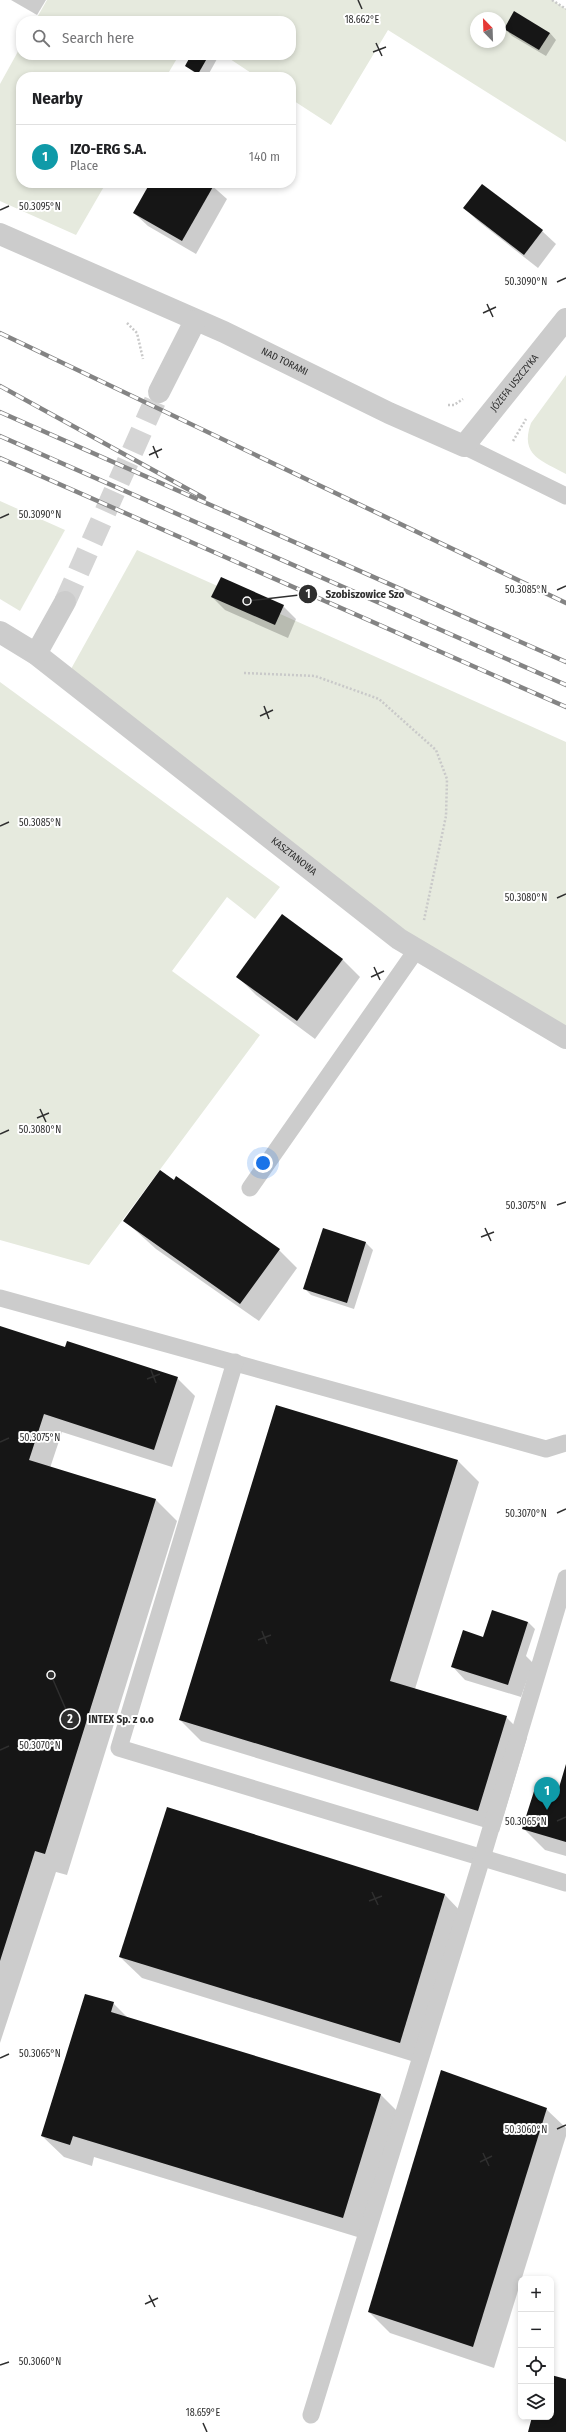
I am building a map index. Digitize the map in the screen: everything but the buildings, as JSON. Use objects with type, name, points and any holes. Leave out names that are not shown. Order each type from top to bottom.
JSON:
[{"type":"street","name":"NAD TORAMI","points":[[0,234],[195,321],[224,332],[389,414],[464,446]]},
{"type":"street","name":"JÓZEFA USZCZYKA","points":[[464,446],[566,320]]},
{"type":"street","points":[[159,392],[195,321]]},
{"type":"street","points":[[36,654],[65,602]]},
{"type":"street","name":"KASZTANOWA","points":[[0,632],[36,654],[399,938],[566,1038]]},
{"type":"lane","name":"NAD TORAMI","points":[[464,446],[566,496]]},
{"type":"lane","points":[[250,1188],[417,949]]},
{"type":"lane","points":[[0,1298],[546,1449],[566,1443]]},
{"type":"lane","points":[[235,1362],[119,1748],[566,1883]]},
{"type":"lane","points":[[311,2415],[482,1858],[566,1578]]},
{"type":"path","points":[[552,0],[566,9]]},
{"type":"path","points":[[122,318],[137,333],[144,364]]},
{"type":"path","points":[[440,406],[454,405],[466,396]]},
{"type":"path","points":[[244,673],[315,676],[378,699],[436,750],[447,779],[446,816],[417,949]]},
{"type":"shaded area","points":[[47,0],[552,0],[566,9],[566,142],[388,30],[331,125],[296,102],[296,72],[250,72],[232,60],[296,60],[296,16],[38,16]]},
{"type":"shaded area","points":[[16,55],[16,60],[176,60],[169,72],[16,72],[16,188],[103,188],[76,235],[0,201],[0,84]]},
{"type":"shaded area","points":[[566,375],[566,474],[535,456],[528,443],[528,434],[531,423]]},
{"type":"shaded area","points":[[0,501],[65,530],[20,611],[0,599]]},
{"type":"shaded area","points":[[137,550],[566,742],[566,1038],[399,939],[66,678]]},
{"type":"shaded area","points":[[0,682],[280,887],[255,919],[227,897],[172,971],[260,1035],[89,1265],[0,1240]]},
{"type":"tunnel","points":[[65,602],[159,392]]},
{"type":"railway","points":[[0,333],[566,603]]},
{"type":"railway","points":[[0,386],[204,498]]},
{"type":"railway","points":[[0,412],[566,662]]},
{"type":"railway","points":[[0,436],[566,685]]},
{"type":"railway","points":[[0,458],[566,707]]},
{"type":"place","name":"Szobiszowice Szo","points":[[247,601]]},
{"type":"place","name":"INTEX Sp. z o.o","points":[[51,1675]]},
{"type":"place","name":"IZO-ERG S.A.","points":[[547,1810]]}]
